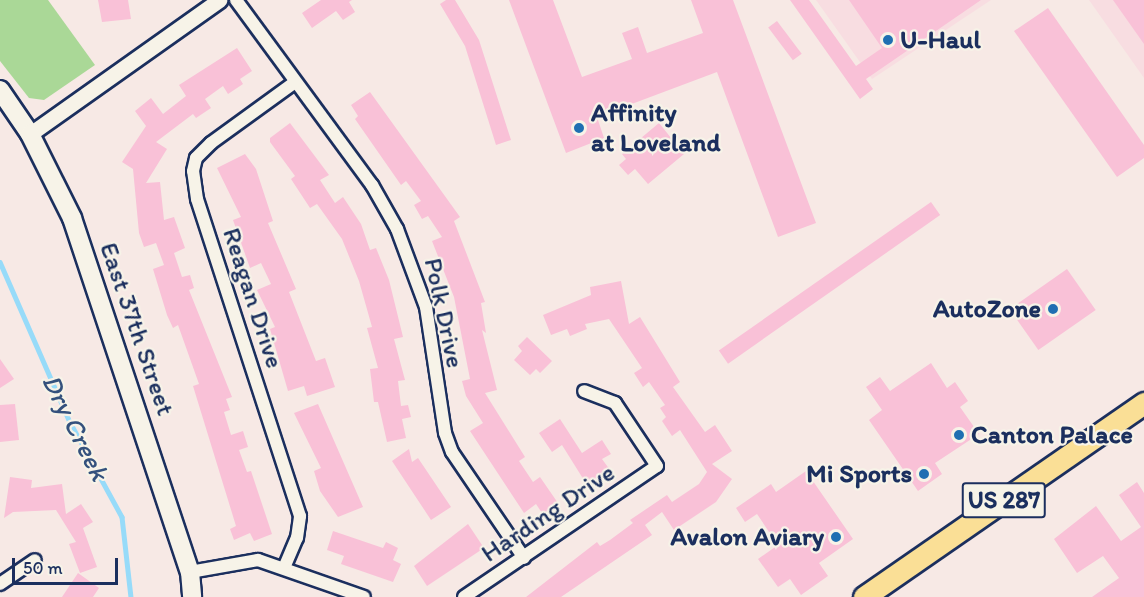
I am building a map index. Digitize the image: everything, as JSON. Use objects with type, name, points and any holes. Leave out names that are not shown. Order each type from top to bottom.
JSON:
[{"type":"highway","name":"US 287","points":[[864,597],[1144,403]]},
{"type":"main road","name":"East 37th Street","points":[[0,90],[30,134],[72,218],[190,572],[192,597]]},
{"type":"street","points":[[30,134],[219,0]]},
{"type":"street","name":"Polk Drive","points":[[236,0],[294,83],[372,185],[397,229],[426,307],[445,433],[452,452],[524,558]]},
{"type":"street","name":"Reagan Drive","points":[[284,568],[297,538],[300,516],[197,199],[193,171],[196,159],[211,143],[294,83]]},
{"type":"street","name":"Harding Drive","points":[[464,597],[657,466],[615,403],[584,391]]},
{"type":"street","points":[[0,584],[35,560]]},
{"type":"street","points":[[190,572],[245,560],[268,561],[364,597]]},
{"type":"shaded area","name":"U-Haul","points":[[816,0],[991,0],[872,79]]},
{"type":"shaded area","points":[[1089,0],[1144,0],[1144,78]]},
{"type":"green space","points":[[0,0],[48,0],[95,65],[44,100],[29,98],[0,61]]},
{"type":"building","points":[[98,0],[128,0],[131,19],[102,22]]},
{"type":"building","points":[[321,0],[352,0],[349,2],[355,12],[343,20],[336,11],[312,28],[302,13]]},
{"type":"building","points":[[446,0],[455,0],[479,40],[511,140],[496,145],[465,46],[440,4]]},
{"type":"building","name":"Affinity at Loveland","points":[[509,0],[553,0],[582,77],[632,59],[622,33],[638,27],[647,53],[703,33],[691,0],[733,0],[816,223],[778,237],[717,72],[597,117],[604,138],[566,153]]},
{"type":"building","name":"U-Haul","points":[[790,0],[809,0],[856,66],[882,48],[849,0],[981,0],[866,79],[873,89],[860,99]]},
{"type":"building","points":[[1113,0],[1144,0],[1144,44]]},
{"type":"building","points":[[1048,8],[1144,145],[1144,158],[1117,177],[1014,31]]},
{"type":"building","points":[[777,21],[802,54],[793,60],[768,28]]},
{"type":"building","points":[[237,48],[252,71],[240,79],[243,84],[228,94],[223,86],[205,99],[211,108],[196,118],[193,114],[156,142],[167,149],[146,183],[160,182],[164,220],[174,217],[185,248],[174,253],[182,277],[190,275],[194,288],[189,290],[232,397],[226,399],[230,410],[224,412],[231,435],[243,431],[248,447],[239,450],[247,472],[251,471],[272,534],[254,541],[250,533],[234,540],[230,529],[236,526],[193,386],[199,384],[178,325],[173,328],[167,315],[153,269],[164,265],[156,243],[144,247],[139,233],[133,169],[122,162],[146,126],[135,111],[151,98],[163,114],[186,96],[179,85]]},
{"type":"building","points":[[370,92],[460,217],[454,221],[485,302],[481,303],[486,333],[482,330],[497,390],[485,393],[525,457],[519,461],[533,482],[540,477],[560,506],[544,516],[536,504],[524,513],[470,431],[483,423],[466,396],[462,381],[470,379],[454,297],[432,241],[442,237],[428,216],[422,219],[414,205],[421,201],[406,181],[401,185],[355,119],[358,116],[351,105]]},
{"type":"building","points":[[290,123],[329,175],[320,180],[335,203],[343,197],[361,224],[370,250],[376,248],[389,280],[403,337],[394,339],[405,380],[398,381],[401,406],[408,405],[411,417],[402,419],[406,438],[387,442],[378,402],[374,402],[370,369],[378,368],[367,328],[372,327],[359,281],[342,239],[317,204],[310,208],[291,179],[295,176],[270,142],[270,138]]},
{"type":"building","points":[[659,123],[684,154],[648,184],[635,169],[628,175],[619,165],[626,159],[622,154]]},
{"type":"building","points":[[245,154],[256,169],[273,221],[268,223],[296,289],[289,292],[316,361],[325,358],[335,387],[307,396],[304,386],[288,391],[270,329],[275,327],[257,290],[271,284],[261,263],[250,268],[233,220],[241,217],[217,168]]},
{"type":"building","points":[[931,202],[940,215],[728,364],[719,351]]},
{"type":"building","name":"AutoZone","points":[[1067,269],[1096,310],[1038,350],[1010,309]]},
{"type":"building","points":[[621,281],[629,324],[640,317],[680,382],[673,387],[705,432],[715,425],[732,451],[712,464],[732,479],[716,502],[674,530],[662,512],[645,525],[652,535],[561,597],[526,597],[597,542],[600,546],[610,540],[633,523],[630,520],[667,495],[672,502],[699,484],[707,472],[680,430],[672,436],[662,421],[666,417],[660,408],[665,405],[649,382],[643,387],[634,373],[642,368],[609,319],[585,324],[587,329],[570,336],[567,329],[551,335],[543,315],[591,295],[590,287]]},
{"type":"building","points":[[527,337],[552,361],[540,373],[536,369],[530,375],[514,360],[522,351],[518,346]]},
{"type":"building","points":[[0,359],[14,379],[0,388]]},
{"type":"building","points":[[931,363],[947,388],[955,382],[968,401],[960,407],[979,434],[935,463],[942,474],[918,491],[869,420],[882,410],[866,387],[880,377],[890,391]]},
{"type":"building","points":[[15,404],[19,440],[0,442],[0,405]]},
{"type":"building","points":[[318,404],[363,507],[338,517],[320,491],[314,471],[321,468],[294,413]]},
{"type":"building","points":[[560,419],[582,453],[602,440],[611,454],[602,459],[610,470],[587,485],[562,445],[552,452],[539,433]]},
{"type":"building","points":[[409,449],[412,462],[418,458],[451,507],[431,520],[392,461]]},
{"type":"building","points":[[806,471],[853,539],[819,563],[828,576],[801,595],[790,579],[778,587],[758,559],[778,545],[757,514],[745,522],[736,508],[771,484],[776,492]]},
{"type":"building","points":[[10,477],[32,480],[31,488],[62,484],[66,514],[81,504],[93,522],[83,528],[97,567],[80,573],[69,544],[76,542],[56,510],[13,512],[4,518]]},
{"type":"building","points":[[1137,482],[1144,493],[1144,597],[1092,597],[1119,578],[1103,556],[1077,573],[1054,539],[1096,506],[1121,541],[1141,527],[1119,495]]},
{"type":"building","points":[[468,524],[484,548],[427,586],[414,566]]},
{"type":"building","points":[[333,531],[383,548],[386,542],[398,548],[393,560],[401,564],[393,582],[341,564],[344,556],[327,550]]},
{"type":"building","points":[[78,573],[99,588],[93,597],[62,597]]},
{"type":"waterway","name":"Dry Creek","points":[[0,262],[70,422],[122,517],[131,597]]},
{"type":"place","name":"U-Haul","points":[[888,40]]},
{"type":"place","name":"Affinity at Loveland","points":[[579,128]]},
{"type":"place","name":"AutoZone","points":[[1053,309]]},
{"type":"place","name":"Canton Palace","points":[[959,435]]},
{"type":"place","name":"Mi Sports","points":[[924,474]]},
{"type":"place","name":"Avalon Aviary","points":[[836,537]]}]
